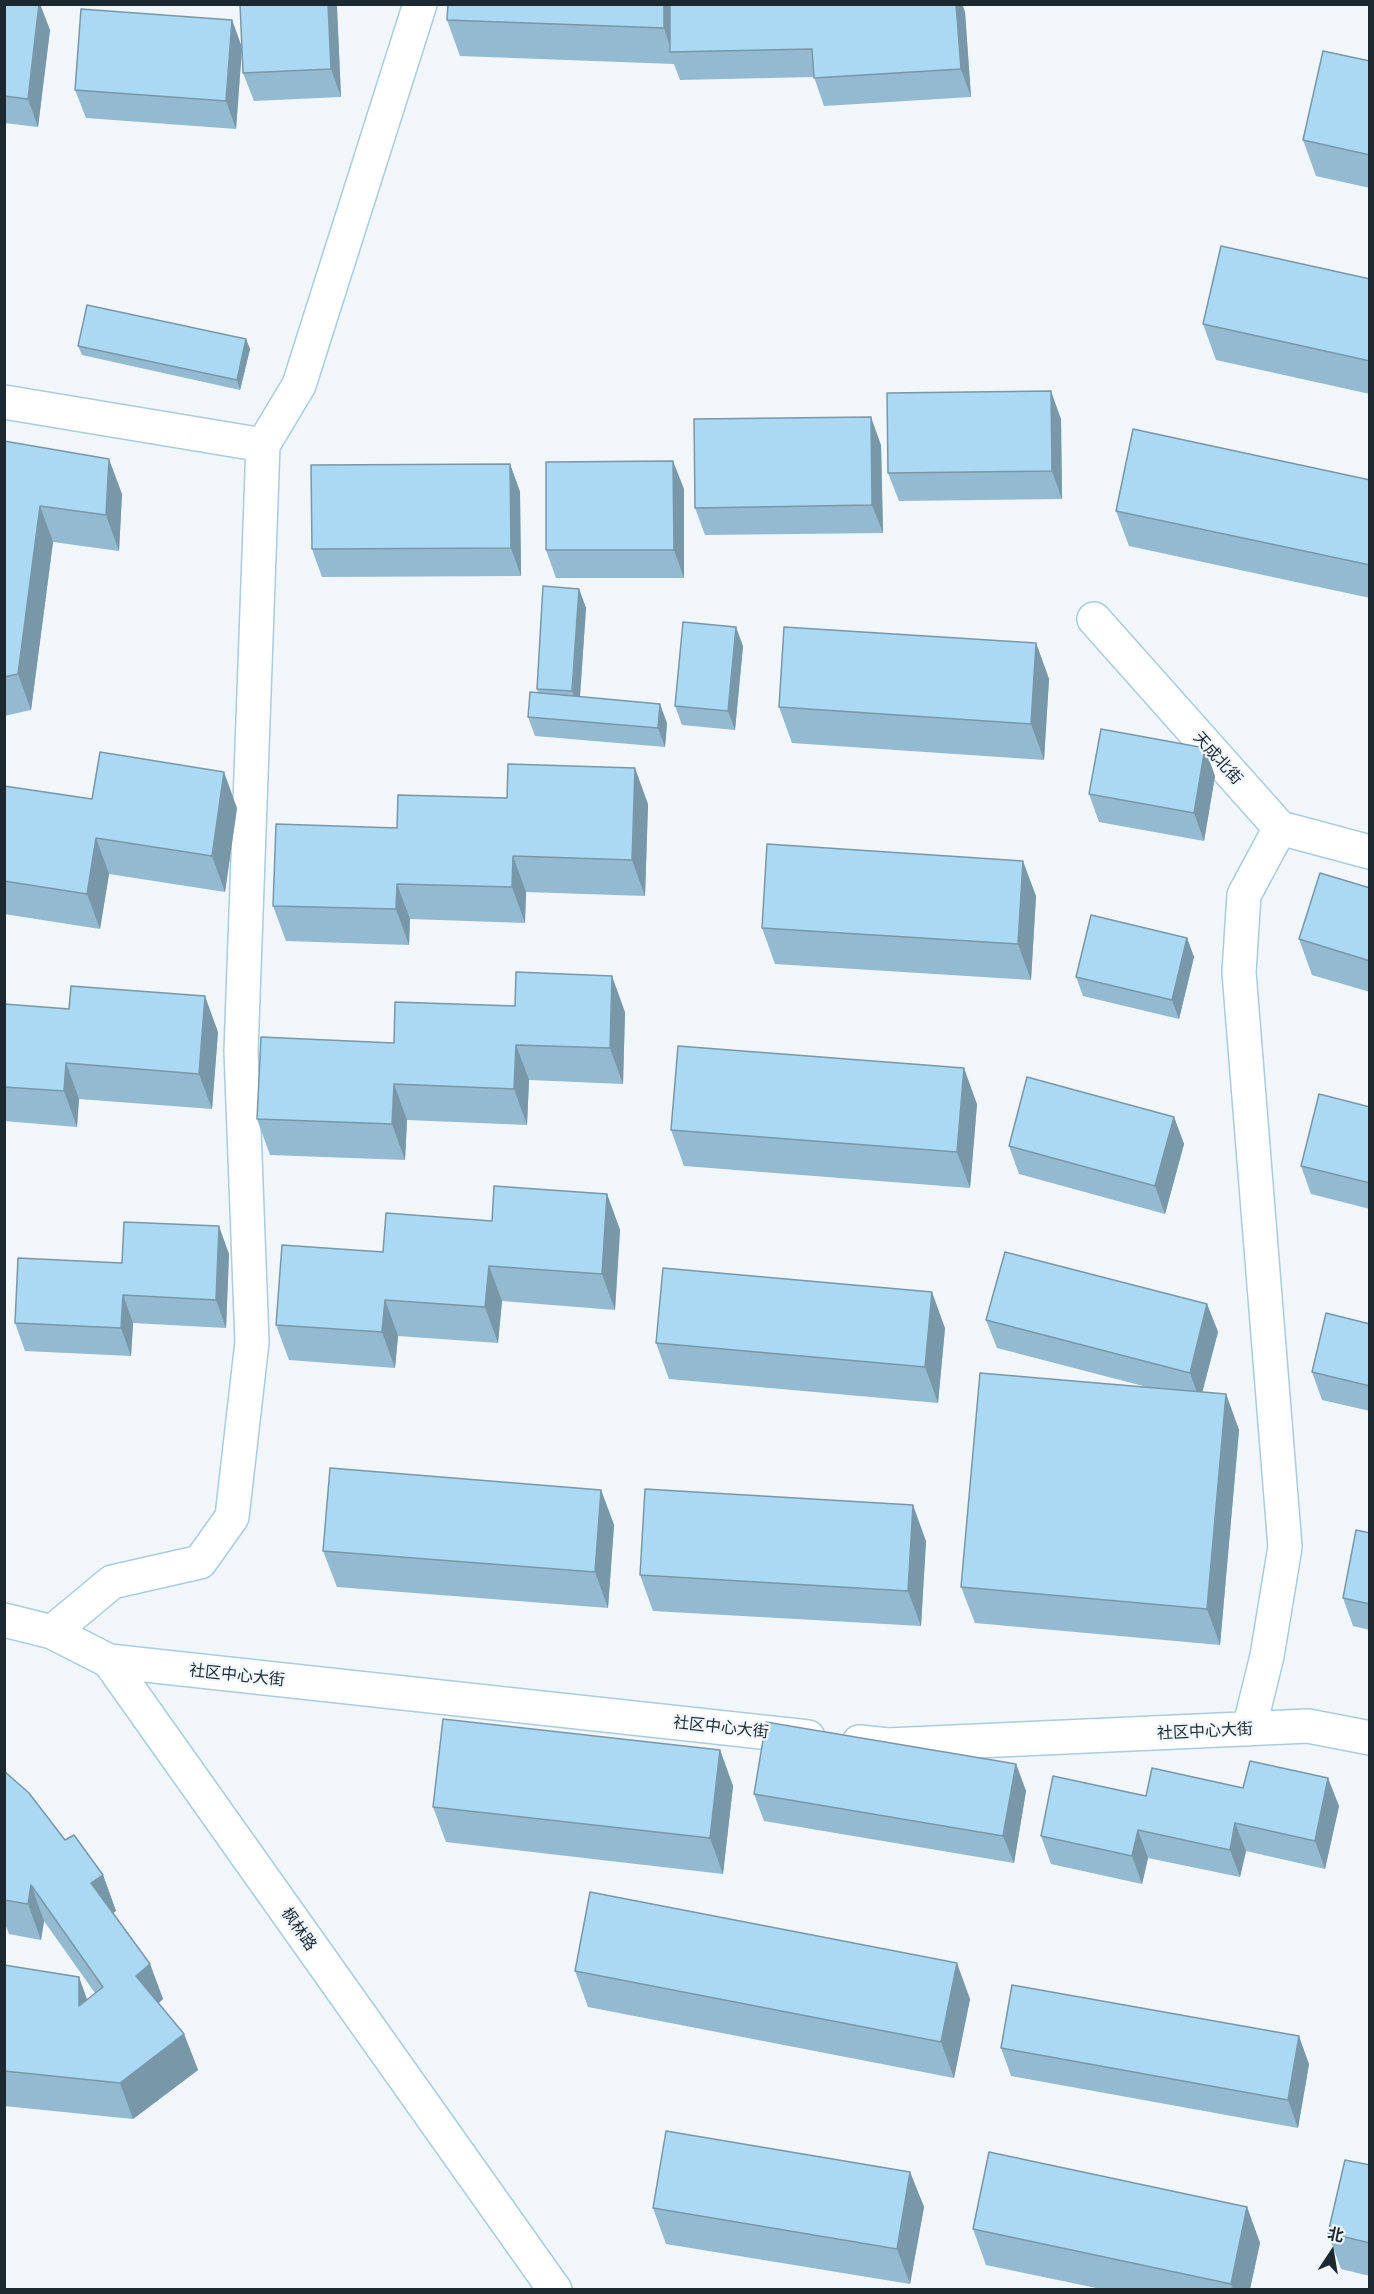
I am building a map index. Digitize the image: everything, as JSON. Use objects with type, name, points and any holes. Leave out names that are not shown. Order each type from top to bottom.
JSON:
[{"type":"street","points":[[51,1632],[112,1582],[200,1562],[232,1517],[252,1342],[242,1051],[263,445],[298,385],[420,4]]},
{"type":"street","points":[[4,402],[263,445]]},
{"type":"street","name":"天成北街","points":[[1094,619],[1280,828]]},
{"type":"street","points":[[1250,1729],[1267,1656],[1285,1547],[1239,972],[1245,895],[1280,828],[1370,852]]},
{"type":"street","name":"枫林路","points":[[4,1620],[51,1632],[109,1661],[555,2289]]},
{"type":"street","name":"社区中心大街","points":[[109,1661],[888,1745],[1308,1726],[1370,1738]]},
{"type":"building","points":[[4,4],[39,4],[28,99],[4,96]]},
{"type":"building","points":[[240,4],[328,4],[331,69],[243,73]]},
{"type":"building","points":[[448,4],[664,4],[664,28],[447,20]]},
{"type":"building","points":[[670,4],[956,4],[961,69],[814,78],[812,49],[670,52]]},
{"type":"building","points":[[81,9],[232,20],[226,101],[75,90]]},
{"type":"building","points":[[1323,51],[1370,61],[1370,155],[1303,140]]},
{"type":"building","points":[[1221,246],[1370,279],[1370,361],[1203,324]]},
{"type":"building","points":[[87,305],[246,339],[237,380],[78,346]]},
{"type":"building","points":[[1051,391],[1052,471],[888,473],[887,393]]},
{"type":"building","points":[[871,417],[872,505],[695,508],[694,419]]},
{"type":"building","points":[[1133,429],[1370,480],[1370,565],[1116,511]]},
{"type":"building","points":[[4,441],[109,459],[106,515],[40,506],[18,674],[4,677]]},
{"type":"building","points":[[673,461],[674,550],[546,550],[546,462]]},
{"type":"building","points":[[510,464],[511,548],[312,549],[311,465]]},
{"type":"building","points":[[543,586],[579,589],[572,691],[537,689]]},
{"type":"building","points":[[683,622],[736,627],[728,711],[675,706]]},
{"type":"building","points":[[784,627],[1036,643],[1031,724],[779,707]]},
{"type":"building","points":[[530,692],[660,704],[658,728],[528,717]]},
{"type":"building","points":[[1101,729],[1205,748],[1194,813],[1089,794]]},
{"type":"building","points":[[100,752],[224,772],[212,856],[96,838],[87,894],[4,881],[4,786],[92,799]]},
{"type":"building","points":[[508,764],[635,768],[632,860],[513,856],[512,887],[397,884],[396,909],[273,906],[276,824],[397,828],[398,795],[507,798]]},
{"type":"building","points":[[767,844],[1023,861],[1018,944],[762,928]]},
{"type":"building","points":[[1320,873],[1370,888],[1370,961],[1299,939]]},
{"type":"building","points":[[1091,915],[1187,938],[1172,1000],[1076,977]]},
{"type":"building","points":[[516,972],[612,976],[610,1048],[516,1045],[514,1089],[394,1084],[392,1124],[257,1119],[261,1037],[394,1043],[395,1002],[515,1006]]},
{"type":"building","points":[[71,986],[205,996],[199,1074],[66,1063],[64,1091],[4,1087],[4,1004],[69,1009]]},
{"type":"building","points":[[678,1046],[964,1068],[957,1152],[671,1130]]},
{"type":"building","points":[[1027,1077],[1174,1117],[1155,1186],[1009,1146]]},
{"type":"building","points":[[1319,1094],[1370,1107],[1370,1183],[1301,1166]]},
{"type":"building","points":[[494,1186],[607,1194],[602,1274],[489,1266],[485,1307],[385,1300],[382,1332],[276,1325],[282,1245],[383,1252],[386,1213],[492,1221]]},
{"type":"building","points":[[124,1222],[219,1226],[216,1300],[123,1295],[121,1328],[15,1323],[18,1258],[122,1263]]},
{"type":"building","points":[[1005,1252],[1207,1304],[1190,1373],[986,1320]]},
{"type":"building","points":[[663,1268],[932,1292],[925,1367],[656,1343]]},
{"type":"building","points":[[1326,1313],[1370,1324],[1370,1386],[1312,1372]]},
{"type":"building","points":[[980,1373],[1226,1394],[1207,1609],[961,1587]]},
{"type":"building","points":[[330,1468],[601,1490],[595,1572],[323,1551]]},
{"type":"building","points":[[645,1489],[913,1505],[908,1591],[640,1575]]},
{"type":"building","points":[[1356,1530],[1370,1533],[1370,1604],[1343,1598]]},
{"type":"building","points":[[443,1719],[720,1750],[710,1838],[433,1807]]},
{"type":"building","points":[[766,1722],[1016,1764],[1003,1836],[754,1794]]},
{"type":"building","points":[[1250,1761],[1328,1778],[1315,1841],[1235,1823],[1230,1850],[1138,1830],[1132,1856],[1041,1836],[1053,1776],[1146,1796],[1152,1768],[1243,1788]]},
{"type":"building","points":[[4,1771],[29,1793],[65,1840],[74,1835],[103,1875],[91,1883],[150,1964],[136,1976],[184,2034],[120,2083],[4,2071],[4,1965],[79,1977],[79,2006],[103,1987],[31,1885],[28,1904],[4,1900]]},
{"type":"building","points":[[590,1892],[957,1963],[941,2042],[575,1971]]},
{"type":"building","points":[[1012,1985],[1299,2036],[1288,2100],[1001,2048]]},
{"type":"building","points":[[666,2131],[910,2172],[897,2249],[653,2208]]},
{"type":"building","points":[[989,2152],[1247,2207],[1231,2284],[973,2229]]},
{"type":"building","points":[[1345,2160],[1370,2165],[1370,2243],[1328,2233]]}]
